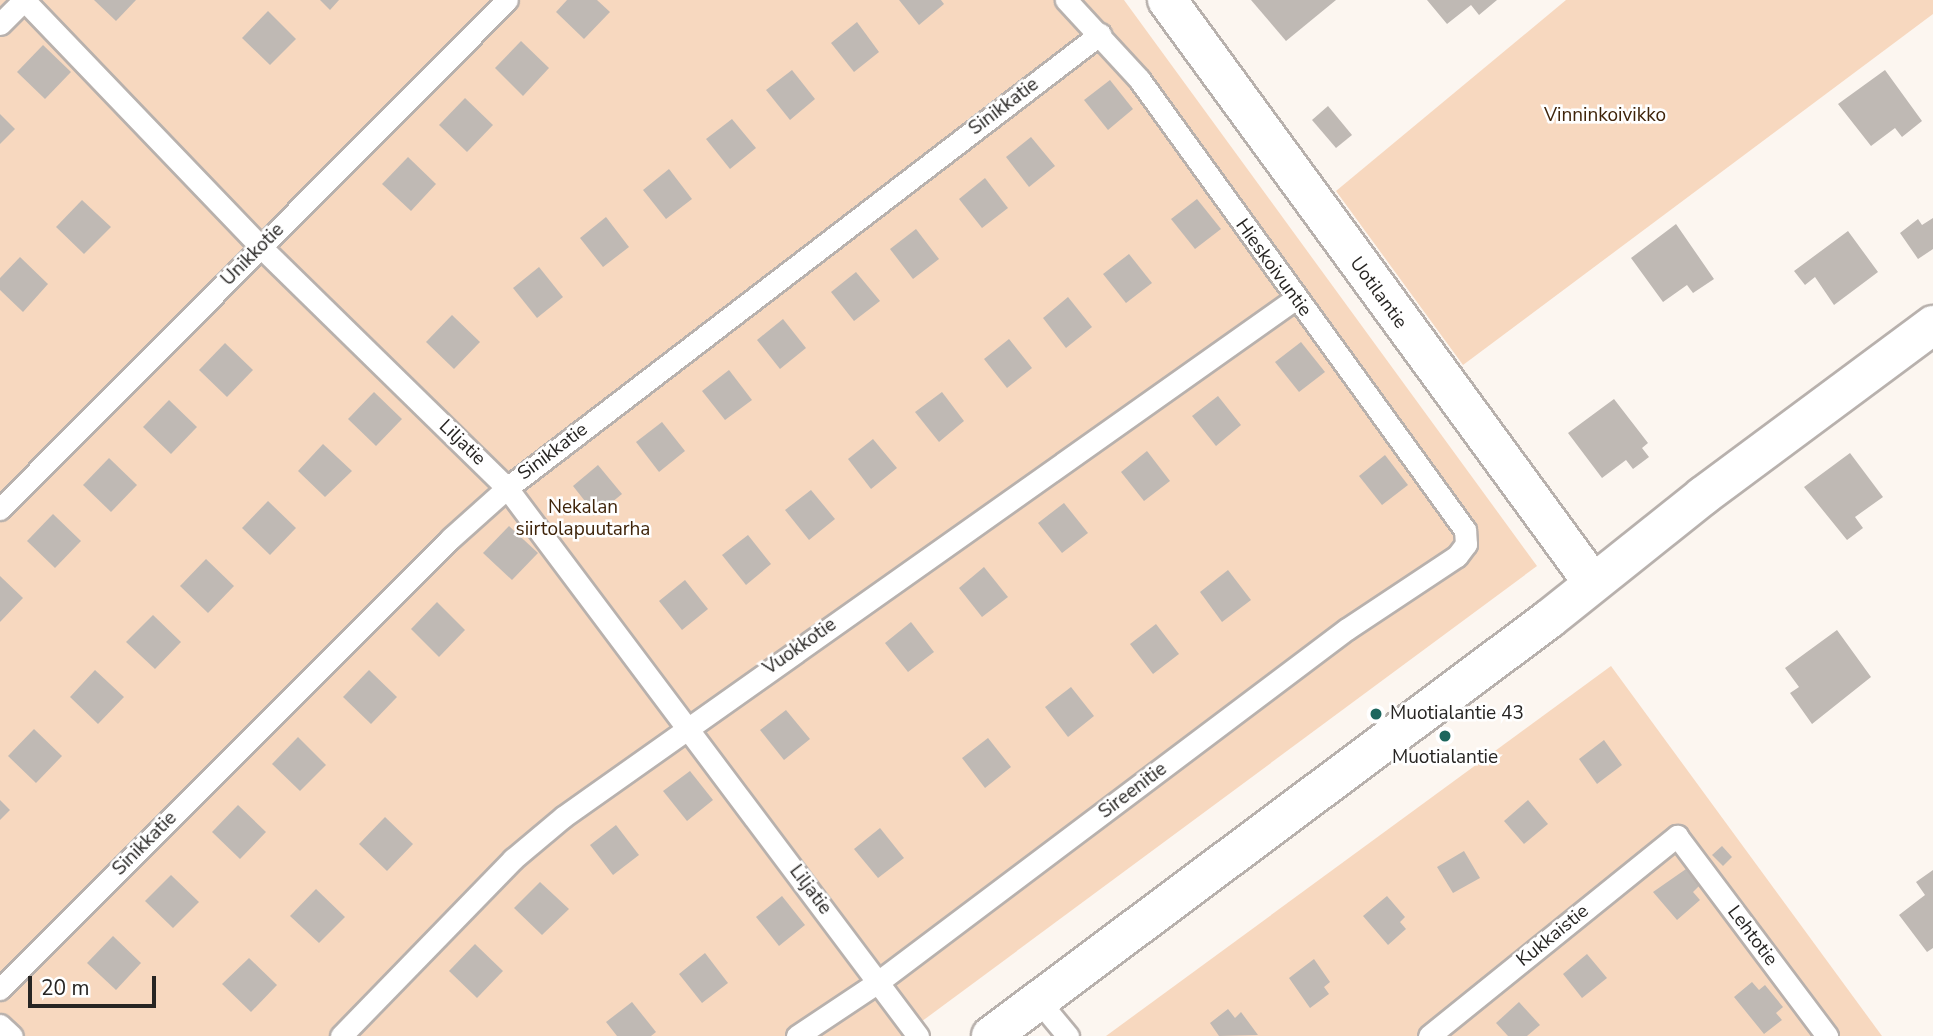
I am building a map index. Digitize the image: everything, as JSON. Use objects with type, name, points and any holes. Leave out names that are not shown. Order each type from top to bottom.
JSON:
[{"type":"street","name":"Uotilantie","points":[[1167,0],[1593,583]]},
{"type":"street","points":[[991,1036],[1933,325]]},
{"type":"lane","points":[[0,24],[24,0]]},
{"type":"lane","name":"Liljatie","points":[[24,0],[261,247],[507,488],[918,1036]]},
{"type":"lane","name":"Unikkotie","points":[[0,509],[507,0]]},
{"type":"lane","name":"Hieskoivuntie","points":[[1066,0],[1139,79],[1295,299],[1465,530],[1466,544]]},
{"type":"lane","name":"Sinikkatie","points":[[0,989],[451,538],[507,488],[1100,34]]},
{"type":"lane","name":"Vuokkotie","points":[[341,1036],[513,859],[687,726],[1295,299]]},
{"type":"lane","name":"Sireenitie","points":[[797,1036],[878,982],[1347,629],[1457,556],[1466,544]]},
{"type":"lane","name":"Kukkaistie","points":[[1429,1036],[1677,836]]},
{"type":"lane","name":"Lehtotie","points":[[1677,836],[1827,1036]]},
{"type":"lane","points":[[1038,1000],[1068,1036]]},
{"type":"lane","points":[[0,1025],[12,1036]]},
{"type":"green space","name":"Nekalan siirtolapuutarha","points":[[0,0],[1124,0],[1537,566],[902,1036],[0,1036]]},
{"type":"green space","name":"Vinninkoivikko","points":[[1566,0],[1933,0],[1933,14],[1463,365],[1336,191]]},
{"type":"green space","points":[[1611,666],[1882,1036],[1106,1036]]},
{"type":"building","points":[[94,0],[136,0],[116,21]]},
{"type":"building","points":[[320,0],[339,0],[330,10]]},
{"type":"building","points":[[567,0],[597,0],[610,12],[584,39],[556,12]]},
{"type":"building","points":[[899,0],[941,0],[944,4],[919,25]]},
{"type":"building","points":[[1251,0],[1336,0],[1286,41]]},
{"type":"building","points":[[1427,0],[1497,0],[1479,15],[1471,5],[1447,24]]},
{"type":"building","points":[[268,11],[296,39],[270,65],[242,38]]},
{"type":"building","points":[[857,22],[879,52],[854,72],[831,43]]},
{"type":"building","points":[[521,41],[549,68],[523,96],[495,68]]},
{"type":"building","points":[[43,45],[71,72],[45,99],[17,72]]},
{"type":"building","points":[[792,70],[815,99],[790,120],[766,90]]},
{"type":"building","points":[[1885,70],[1922,121],[1902,137],[1895,128],[1871,146],[1838,104]]},
{"type":"building","points":[[1110,80],[1133,109],[1108,130],[1084,100]]},
{"type":"building","points":[[465,98],[493,125],[467,152],[439,125]]},
{"type":"building","points":[[1328,106],[1352,135],[1336,148],[1312,120]]},
{"type":"building","points":[[0,114],[15,129],[0,144]]},
{"type":"building","points":[[732,119],[756,148],[730,169],[706,139]]},
{"type":"building","points":[[1031,137],[1055,166],[1029,187],[1006,157]]},
{"type":"building","points":[[408,157],[436,184],[411,211],[382,184]]},
{"type":"building","points":[[669,169],[692,199],[666,219],[643,190]]},
{"type":"building","points":[[985,178],[1008,208],[982,228],[959,199]]},
{"type":"building","points":[[1197,199],[1221,229],[1195,249],[1171,219]]},
{"type":"building","points":[[82,200],[111,227],[84,254],[56,227]]},
{"type":"building","points":[[606,217],[629,247],[603,267],[580,238]]},
{"type":"building","points":[[1933,218],[1933,249],[1918,259],[1900,233],[1918,219],[1922,225]]},
{"type":"building","points":[[1676,224],[1714,279],[1693,293],[1687,285],[1663,302],[1631,258]]},
{"type":"building","points":[[916,229],[939,259],[913,279],[890,249]]},
{"type":"building","points":[[1848,231],[1878,272],[1834,305],[1815,277],[1805,285],[1794,271]]},
{"type":"building","points":[[1129,254],[1152,283],[1126,303],[1103,274]]},
{"type":"building","points":[[20,257],[48,284],[23,312],[0,290],[0,278]]},
{"type":"building","points":[[539,267],[563,297],[537,318],[513,288]]},
{"type":"building","points":[[856,272],[880,301],[854,321],[831,292]]},
{"type":"building","points":[[1068,297],[1092,327],[1066,348],[1043,318]]},
{"type":"building","points":[[452,315],[480,342],[454,369],[426,342]]},
{"type":"building","points":[[783,319],[806,348],[780,369],[757,340]]},
{"type":"building","points":[[1009,339],[1032,368],[1007,388],[984,359]]},
{"type":"building","points":[[1301,342],[1325,372],[1299,392],[1275,362]]},
{"type":"building","points":[[225,343],[253,370],[227,397],[199,370]]},
{"type":"building","points":[[729,370],[752,400],[725,420],[702,391]]},
{"type":"building","points":[[374,392],[402,419],[376,446],[348,419]]},
{"type":"building","points":[[942,392],[964,421],[939,442],[915,412]]},
{"type":"building","points":[[1218,396],[1241,425],[1216,446],[1192,416]]},
{"type":"building","points":[[1614,399],[1648,443],[1642,448],[1649,457],[1633,469],[1626,460],[1602,478],[1568,433]]},
{"type":"building","points":[[169,400],[197,427],[171,454],[143,427]]},
{"type":"building","points":[[662,422],[685,451],[659,472],[636,442]]},
{"type":"building","points":[[873,439],[897,468],[871,489],[848,459]]},
{"type":"building","points":[[323,444],[352,471],[325,497],[298,471]]},
{"type":"building","points":[[1147,451],[1170,481],[1144,501],[1121,472]]},
{"type":"building","points":[[1850,453],[1883,497],[1855,517],[1863,528],[1847,540],[1804,487]]},
{"type":"building","points":[[1385,455],[1408,485],[1382,505],[1359,476]]},
{"type":"building","points":[[109,458],[137,485],[111,512],[83,485]]},
{"type":"building","points":[[598,465],[622,494],[596,515],[573,486]]},
{"type":"building","points":[[811,490],[835,519],[809,540],[785,510]]},
{"type":"building","points":[[268,501],[296,528],[270,555],[242,528]]},
{"type":"building","points":[[1064,503],[1088,533],[1062,553],[1038,523]]},
{"type":"building","points":[[53,514],[81,541],[55,568],[27,541]]},
{"type":"building","points":[[509,526],[538,553],[512,580],[483,553]]},
{"type":"building","points":[[748,535],[771,564],[746,585],[722,555]]},
{"type":"building","points":[[206,559],[234,586],[208,613],[180,586]]},
{"type":"building","points":[[984,567],[1008,597],[982,617],[959,588]]},
{"type":"building","points":[[1228,570],[1251,600],[1222,622],[1200,592]]},
{"type":"building","points":[[0,576],[23,598],[0,622]]},
{"type":"building","points":[[685,580],[708,609],[682,630],[659,601]]},
{"type":"building","points":[[437,602],[465,630],[439,657],[411,629]]},
{"type":"building","points":[[153,615],[181,642],[155,669],[126,642]]},
{"type":"building","points":[[911,622],[934,652],[908,672],[885,643]]},
{"type":"building","points":[[1156,624],[1179,654],[1153,674],[1130,644]]},
{"type":"building","points":[[1837,630],[1871,677],[1812,724],[1790,693],[1799,687],[1785,668]]},
{"type":"building","points":[[95,670],[124,697],[98,724],[70,697]]},
{"type":"building","points":[[369,670],[397,697],[371,724],[343,697]]},
{"type":"building","points":[[1071,687],[1094,716],[1068,737],[1045,707]]},
{"type":"building","points":[[786,710],[810,739],[784,760],[760,730]]},
{"type":"building","points":[[34,729],[62,756],[36,783],[8,756]]},
{"type":"building","points":[[298,737],[326,765],[300,791],[272,764]]},
{"type":"building","points":[[988,738],[1011,767],[985,788],[962,758]]},
{"type":"building","points":[[1604,740],[1622,765],[1597,784],[1579,759]]},
{"type":"building","points":[[690,771],[713,800],[687,821],[663,791]]},
{"type":"building","points":[[0,800],[10,810],[0,820]]},
{"type":"building","points":[[1528,800],[1548,824],[1524,844],[1504,821]]},
{"type":"building","points":[[238,805],[266,832],[240,859],[212,832]]},
{"type":"building","points":[[385,817],[413,844],[387,871],[359,844]]},
{"type":"building","points":[[616,825],[639,855],[613,875],[590,845]]},
{"type":"building","points":[[880,828],[904,858],[878,878],[854,849]]},
{"type":"building","points":[[1722,846],[1732,857],[1723,866],[1712,855]]},
{"type":"building","points":[[1464,851],[1480,878],[1453,893],[1437,867]]},
{"type":"building","points":[[1686,869],[1700,885],[1693,892],[1700,900],[1677,920],[1653,892]]},
{"type":"building","points":[[1933,870],[1933,948],[1927,952],[1899,915],[1925,895],[1916,882]]},
{"type":"building","points":[[171,875],[199,902],[173,928],[145,901]]},
{"type":"building","points":[[540,882],[569,909],[542,935],[514,908]]},
{"type":"building","points":[[316,889],[345,917],[319,943],[290,916]]},
{"type":"building","points":[[782,896],[805,925],[779,946],[756,917]]},
{"type":"building","points":[[1387,896],[1405,917],[1400,922],[1406,929],[1388,945],[1363,916]]},
{"type":"building","points":[[113,936],[141,963],[116,990],[87,963]]},
{"type":"building","points":[[475,944],[503,971],[477,998],[449,971]]},
{"type":"building","points":[[705,953],[728,983],[702,1003],[679,974]]},
{"type":"building","points":[[1587,954],[1607,978],[1582,998],[1563,974]]},
{"type":"building","points":[[249,958],[277,985],[251,1012],[222,984]]},
{"type":"building","points":[[1314,959],[1330,982],[1324,987],[1329,994],[1310,1008],[1289,978]]},
{"type":"building","points":[[1752,982],[1759,990],[1765,985],[1783,1007],[1776,1013],[1782,1020],[1764,1034],[1734,997]]},
{"type":"building","points":[[632,1002],[656,1032],[651,1036],[617,1036],[606,1022]]},
{"type":"building","points":[[1519,1002],[1540,1025],[1527,1036],[1508,1036],[1496,1023]]},
{"type":"building","points":[[1228,1009],[1235,1018],[1241,1012],[1258,1035],[1219,1036],[1210,1023]]},
{"type":"place","name":"Muotialantie 43","points":[[1376,714]]},
{"type":"place","name":"Muotialantie","points":[[1445,736]]}]
